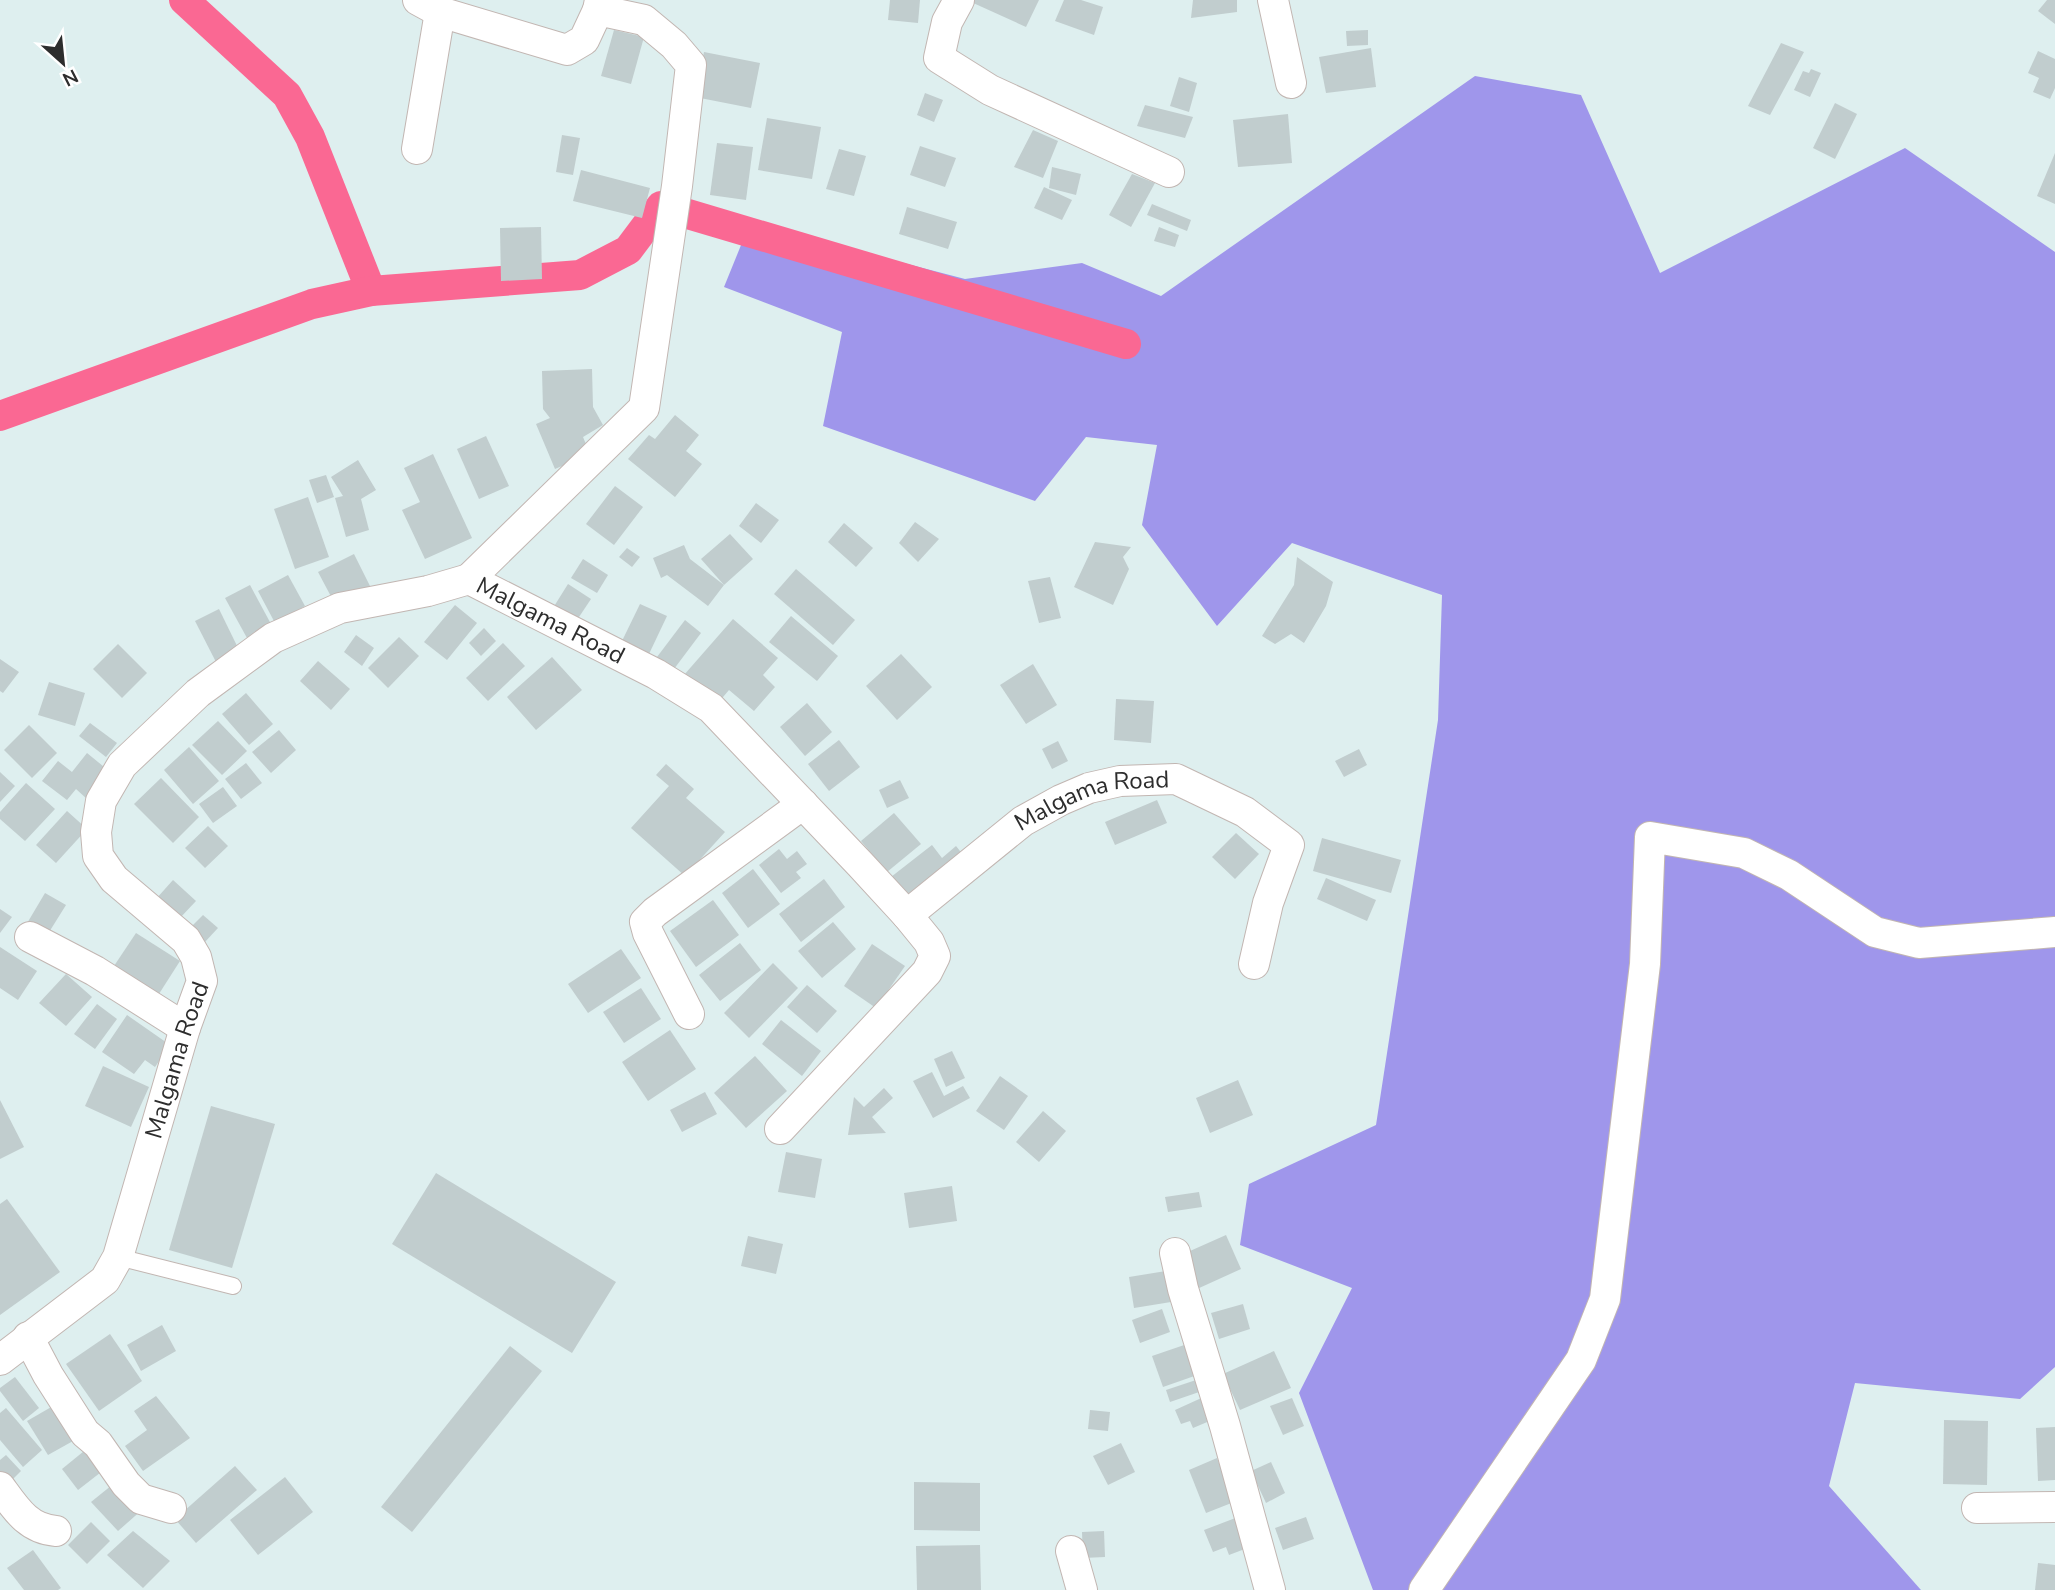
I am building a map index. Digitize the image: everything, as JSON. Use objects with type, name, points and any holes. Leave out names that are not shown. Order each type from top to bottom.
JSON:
[{"type":"street","points":[[959,0],[947,22],[939,58],[990,90],[1169,172]]},
{"type":"street","points":[[1273,0],[1291,83]]},
{"type":"street","points":[[417,149],[429,6],[567,50],[584,40],[599,5],[644,20],[674,45],[691,65],[677,186],[644,408],[469,579]]},
{"type":"street","name":"Malgama Road","points":[[0,1360],[105,1280],[118,1257],[185,1028],[202,981],[195,957],[186,940],[114,879],[98,856],[96,832],[101,801],[122,765],[198,693],[273,638],[340,607],[428,591],[469,579],[656,674],[711,708],[907,915],[1023,821],[1061,800],[1089,788],[1120,781],[1176,779],[1245,812],[1289,845],[1268,903],[1254,964]]},
{"type":"street","points":[[689,1014],[645,922],[654,912],[803,804]]},
{"type":"street","points":[[1424,1590],[1581,1360],[1605,1299],[1645,964],[1650,837],[1744,853],[1789,875],[1875,932],[1919,943],[2055,932]]},
{"type":"street","points":[[780,1129],[927,972],[935,956],[929,942],[907,915]]},
{"type":"street","points":[[30,937],[95,971],[185,1028]]},
{"type":"street","points":[[1175,1253],[1270,1590]]},
{"type":"street","points":[[28,1337],[48,1375],[85,1433],[98,1444],[126,1484],[141,1499],[171,1508]]},
{"type":"street","points":[[0,1487],[27,1522],[43,1530],[56,1531]]},
{"type":"street","points":[[1977,1508],[2055,1507]]},
{"type":"street","points":[[1071,1551],[1082,1590]]},
{"type":"lane","points":[[118,1257],[233,1286]]},
{"type":"shaded area","points":[[1475,76],[1581,95],[1660,273],[1905,148],[2055,252],[2055,1367],[2020,1399],[1855,1383],[1829,1486],[1921,1590],[1373,1590],[1299,1393],[1352,1288],[1240,1245],[1249,1184],[1376,1125],[1438,720],[1442,595],[1292,543],[1217,626],[1142,525],[1157,445],[1086,437],[1035,501],[823,426],[842,332],[724,287],[750,223],[965,279],[1082,263],[1161,296]]},
{"type":"building","points":[[890,0],[920,0],[918,23],[888,20]]},
{"type":"building","points":[[1039,0],[1026,27],[971,2]]},
{"type":"building","points":[[1064,0],[1081,0],[1103,7],[1094,35],[1055,21]]},
{"type":"building","points":[[1193,0],[1237,0],[1237,12],[1191,18]]},
{"type":"building","points":[[2047,0],[2055,0],[2055,24],[2038,11]]},
{"type":"building","points":[[614,30],[644,37],[631,84],[601,76]]},
{"type":"building","points":[[1368,30],[1368,45],[1347,46],[1346,31]]},
{"type":"building","points":[[1781,43],[1804,52],[1770,115],[1748,106]]},
{"type":"building","points":[[1371,48],[1376,87],[1326,93],[1319,57]]},
{"type":"building","points":[[2038,51],[2055,59],[2055,88],[2050,99],[2033,92],[2039,78],[2028,73]]},
{"type":"building","points":[[704,52],[760,63],[751,108],[695,97]]},
{"type":"building","points":[[1811,69],[1821,73],[1810,97],[1794,90],[1803,71],[1809,73]]},
{"type":"building","points":[[1179,77],[1197,83],[1189,112],[1170,106]]},
{"type":"building","points":[[925,93],[943,100],[934,122],[917,115]]},
{"type":"building","points":[[1835,103],[1857,114],[1835,159],[1813,148]]},
{"type":"building","points":[[1145,105],[1193,117],[1185,138],[1137,126]]},
{"type":"building","points":[[1288,114],[1292,163],[1238,167],[1233,120]]},
{"type":"building","points":[[767,118],[821,127],[812,179],[758,170]]},
{"type":"building","points":[[1033,130],[1058,141],[1043,178],[1014,167]]},
{"type":"building","points":[[562,135],[580,138],[573,175],[556,172]]},
{"type":"building","points":[[717,143],[753,147],[746,200],[710,195]]},
{"type":"building","points":[[920,146],[956,158],[945,187],[910,175]]},
{"type":"building","points":[[839,149],[866,156],[854,196],[826,189]]},
{"type":"building","points":[[2055,153],[2055,204],[2037,196]]},
{"type":"building","points":[[1052,167],[1081,174],[1076,195],[1049,188]]},
{"type":"building","points":[[581,170],[650,188],[642,218],[573,201]]},
{"type":"building","points":[[1132,174],[1155,183],[1131,227],[1109,215]]},
{"type":"building","points":[[1044,187],[1072,200],[1062,220],[1034,208]]},
{"type":"building","points":[[1152,204],[1191,220],[1187,231],[1147,215]]},
{"type":"building","points":[[907,207],[957,222],[948,249],[899,234]]},
{"type":"building","points":[[541,227],[542,279],[501,281],[500,228]]},
{"type":"building","points":[[1159,227],[1179,235],[1175,247],[1154,241]]},
{"type":"building","points":[[592,369],[593,407],[603,425],[583,437],[590,454],[555,469],[536,424],[550,418],[543,409],[542,371]]},
{"type":"building","points":[[675,415],[699,435],[686,451],[702,464],[675,497],[628,459],[649,435],[655,439]]},
{"type":"building","points":[[486,436],[509,486],[479,499],[457,449]]},
{"type":"building","points":[[433,454],[472,538],[425,559],[402,510],[420,502],[404,468]]},
{"type":"building","points":[[358,460],[376,490],[361,499],[369,530],[346,537],[335,498],[343,496],[331,477]]},
{"type":"building","points":[[326,475],[334,497],[317,503],[309,480]]},
{"type":"building","points":[[615,486],[643,507],[614,545],[586,524]]},
{"type":"building","points":[[308,497],[329,557],[295,569],[274,509]]},
{"type":"building","points":[[756,503],[779,520],[761,543],[739,526]]},
{"type":"building","points":[[915,522],[939,539],[918,562],[899,543]]},
{"type":"building","points":[[844,523],[873,548],[856,567],[828,542]]},
{"type":"building","points":[[730,534],[753,559],[724,585],[701,559]]},
{"type":"building","points":[[1095,542],[1131,547],[1123,557],[1129,569],[1113,605],[1074,587]]},
{"type":"building","points":[[684,545],[690,559],[724,585],[708,606],[667,575],[661,578],[653,558]]},
{"type":"building","points":[[627,548],[640,557],[632,567],[619,557]]},
{"type":"building","points":[[354,554],[370,586],[335,604],[318,572]]},
{"type":"building","points":[[1297,557],[1333,582],[1326,606],[1304,643],[1291,634],[1275,644],[1262,636],[1294,585]]},
{"type":"building","points":[[583,559],[608,575],[597,593],[571,578]]},
{"type":"building","points":[[796,569],[855,620],[833,645],[774,594]]},
{"type":"building","points":[[288,575],[305,606],[275,623],[258,591]]},
{"type":"building","points":[[1050,577],[1061,618],[1039,623],[1028,581]]},
{"type":"building","points":[[568,584],[591,599],[575,623],[553,608]]},
{"type":"building","points":[[250,585],[271,624],[247,638],[225,598]]},
{"type":"building","points":[[640,604],[667,616],[649,654],[622,641]]},
{"type":"building","points":[[455,605],[477,623],[447,660],[424,642]]},
{"type":"building","points":[[219,609],[240,652],[217,664],[195,621]]},
{"type":"building","points":[[791,616],[838,656],[817,681],[769,642]]},
{"type":"building","points":[[733,619],[778,658],[763,675],[775,687],[754,711],[729,690],[718,703],[684,675]]},
{"type":"building","points":[[685,620],[701,633],[674,669],[657,657]]},
{"type":"building","points":[[484,628],[496,641],[481,656],[469,643]]},
{"type":"building","points":[[356,635],[374,648],[362,666],[344,652]]},
{"type":"building","points":[[399,637],[419,656],[388,688],[368,668]]},
{"type":"building","points":[[503,643],[525,666],[488,701],[466,678]]},
{"type":"building","points":[[118,644],[147,673],[122,698],[93,669]]},
{"type":"building","points":[[901,654],[932,687],[897,720],[866,686]]},
{"type":"building","points":[[552,657],[582,690],[536,730],[507,697]]},
{"type":"building","points":[[0,659],[19,672],[3,693],[0,691]]},
{"type":"building","points":[[318,661],[350,689],[331,710],[300,681]]},
{"type":"building","points":[[1033,664],[1057,705],[1026,724],[1000,685]]},
{"type":"building","points":[[49,682],[85,693],[75,726],[38,715]]},
{"type":"building","points":[[246,693],[273,724],[249,745],[222,714]]},
{"type":"building","points":[[1116,699],[1154,701],[1151,743],[1114,740]]},
{"type":"building","points":[[807,703],[832,732],[805,756],[780,727]]},
{"type":"building","points":[[218,721],[247,751],[222,775],[192,745]]},
{"type":"building","points":[[90,723],[117,743],[106,757],[79,736]]},
{"type":"building","points":[[29,725],[57,753],[32,778],[4,750]]},
{"type":"building","points":[[279,730],[296,750],[271,773],[252,752]]},
{"type":"building","points":[[839,740],[860,767],[829,791],[808,764]]},
{"type":"building","points":[[1058,741],[1068,761],[1052,769],[1042,749]]},
{"type":"building","points":[[189,747],[219,781],[193,804],[164,770]]},
{"type":"building","points":[[1359,749],[1367,765],[1344,777],[1335,761]]},
{"type":"building","points":[[87,753],[109,771],[87,799],[76,789],[67,800],[42,781],[58,761],[72,772]]},
{"type":"building","points":[[246,763],[262,783],[241,799],[225,779]]},
{"type":"building","points":[[666,764],[694,789],[686,798],[725,832],[685,876],[631,828],[669,786],[656,775]]},
{"type":"building","points":[[0,772],[15,786],[0,802]]},
{"type":"building","points":[[161,778],[199,817],[173,843],[134,804]]},
{"type":"building","points":[[900,780],[909,798],[887,808],[879,790]]},
{"type":"building","points":[[26,783],[55,809],[25,841],[0,819],[0,812]]},
{"type":"building","points":[[223,787],[237,806],[213,823],[199,804]]},
{"type":"building","points":[[1157,800],[1167,823],[1115,845],[1105,822]]},
{"type":"building","points":[[67,811],[87,829],[56,863],[36,845]]},
{"type":"building","points":[[894,813],[921,844],[887,872],[861,841]]},
{"type":"building","points":[[208,826],[228,846],[205,868],[185,848]]},
{"type":"building","points":[[1236,833],[1259,854],[1235,879],[1212,857]]},
{"type":"building","points":[[1322,838],[1401,860],[1391,893],[1313,871]]},
{"type":"building","points":[[932,845],[942,858],[956,846],[968,861],[914,905],[891,877]]},
{"type":"building","points":[[779,849],[787,859],[797,851],[807,864],[796,872],[801,878],[781,893],[759,865]]},
{"type":"building","points":[[753,869],[780,904],[748,928],[722,893]]},
{"type":"building","points":[[1326,878],[1376,900],[1367,921],[1317,899]]},
{"type":"building","points":[[824,879],[845,907],[801,942],[779,914]]},
{"type":"building","points":[[173,880],[196,901],[179,919],[156,899]]},
{"type":"building","points":[[45,893],[66,905],[46,937],[26,925]]},
{"type":"building","points":[[713,900],[739,935],[696,967],[670,931]]},
{"type":"building","points":[[0,909],[12,917],[0,933]]},
{"type":"building","points":[[203,915],[218,928],[204,943],[189,929]]},
{"type":"building","points":[[833,922],[856,949],[822,978],[798,951]]},
{"type":"building","points":[[136,933],[180,961],[157,997],[112,969]]},
{"type":"building","points":[[740,943],[761,970],[720,1001],[699,975]]},
{"type":"building","points":[[872,944],[905,966],[876,1008],[844,986]]},
{"type":"building","points":[[0,947],[37,971],[18,1000],[0,988]]},
{"type":"building","points":[[621,949],[641,978],[588,1013],[568,984]]},
{"type":"building","points":[[773,963],[798,988],[749,1038],[724,1013]]},
{"type":"building","points":[[66,974],[92,997],[66,1026],[39,1003]]},
{"type":"building","points":[[807,985],[837,1011],[817,1033],[787,1007]]},
{"type":"building","points":[[641,988],[661,1019],[624,1043],[603,1012]]},
{"type":"building","points":[[97,1004],[117,1019],[95,1049],[74,1034]]},
{"type":"building","points":[[127,1015],[170,1045],[155,1067],[145,1060],[134,1074],[102,1052]]},
{"type":"building","points":[[781,1020],[821,1051],[802,1076],[762,1044]]},
{"type":"building","points":[[670,1030],[696,1069],[648,1101],[622,1062]]},
{"type":"building","points":[[952,1051],[965,1078],[946,1087],[934,1059]]},
{"type":"building","points":[[755,1056],[787,1091],[746,1128],[714,1093]]},
{"type":"building","points":[[103,1066],[149,1087],[131,1127],[85,1106]]},
{"type":"building","points":[[932,1072],[944,1096],[963,1086],[970,1098],[933,1118],[913,1081]]},
{"type":"building","points":[[1000,1076],[1028,1096],[1004,1130],[976,1111]]},
{"type":"building","points":[[1238,1080],[1253,1115],[1210,1133],[1196,1098]]},
{"type":"building","points":[[884,1088],[893,1098],[872,1117],[886,1133],[848,1135],[854,1097],[864,1107]]},
{"type":"building","points":[[705,1092],[717,1114],[682,1132],[670,1110]]},
{"type":"building","points":[[0,1100],[24,1147],[0,1159]]},
{"type":"building","points":[[211,1106],[275,1124],[232,1268],[169,1250]]},
{"type":"building","points":[[1043,1111],[1066,1131],[1039,1162],[1016,1142]]},
{"type":"building","points":[[786,1152],[822,1159],[815,1198],[778,1192]]},
{"type":"building","points":[[436,1173],[616,1282],[572,1353],[392,1244]]},
{"type":"building","points":[[952,1186],[957,1221],[909,1228],[904,1193]]},
{"type":"building","points":[[1199,1192],[1202,1207],[1168,1212],[1165,1197]]},
{"type":"building","points":[[7,1199],[60,1272],[0,1315],[0,1204]]},
{"type":"building","points":[[1226,1235],[1241,1269],[1197,1289],[1181,1255]]},
{"type":"building","points":[[748,1236],[783,1244],[776,1274],[741,1266]]},
{"type":"building","points":[[1166,1271],[1171,1302],[1134,1308],[1129,1277]]},
{"type":"building","points":[[1243,1304],[1250,1329],[1219,1339],[1211,1313]]},
{"type":"building","points":[[1162,1309],[1170,1332],[1140,1343],[1132,1320]]},
{"type":"building","points":[[162,1325],[176,1351],[141,1371],[127,1345]]},
{"type":"building","points":[[110,1334],[142,1381],[99,1411],[66,1364]]},
{"type":"building","points":[[1193,1342],[1203,1373],[1163,1387],[1152,1356]]},
{"type":"building","points":[[510,1346],[542,1371],[412,1532],[381,1507]]},
{"type":"building","points":[[1274,1351],[1291,1388],[1240,1410],[1223,1374]]},
{"type":"building","points":[[15,1377],[39,1408],[23,1421],[0,1391],[0,1388]]},
{"type":"building","points":[[1202,1378],[1205,1390],[1170,1402],[1166,1390]]},
{"type":"building","points":[[1208,1395],[1212,1420],[1193,1428],[1190,1421],[1181,1424],[1175,1410]]},
{"type":"building","points":[[156,1396],[190,1438],[143,1471],[125,1446],[147,1430],[134,1411]]},
{"type":"building","points":[[1292,1398],[1304,1426],[1283,1435],[1270,1406]]},
{"type":"building","points":[[60,1402],[82,1436],[48,1455],[27,1421]]},
{"type":"building","points":[[6,1408],[42,1450],[23,1467],[0,1440],[0,1413]]},
{"type":"building","points":[[1090,1410],[1110,1412],[1108,1431],[1088,1429]]},
{"type":"building","points":[[1944,1420],[1988,1421],[1987,1485],[1943,1484]]},
{"type":"building","points":[[2055,1427],[2055,1480],[2038,1481],[2036,1428]]},
{"type":"building","points":[[1121,1443],[1135,1472],[1108,1485],[1093,1456]]},
{"type":"building","points":[[89,1447],[105,1469],[78,1490],[62,1469]]},
{"type":"building","points":[[6,1455],[21,1471],[6,1486],[0,1480],[0,1460]]},
{"type":"building","points":[[1217,1458],[1234,1502],[1206,1513],[1189,1470]]},
{"type":"building","points":[[1271,1462],[1285,1493],[1266,1503],[1251,1471]]},
{"type":"building","points":[[235,1466],[257,1490],[196,1543],[175,1519]]},
{"type":"building","points":[[285,1477],[313,1512],[258,1555],[230,1520]]},
{"type":"building","points":[[117,1481],[143,1509],[118,1531],[91,1502]]},
{"type":"building","points":[[914,1482],[980,1483],[980,1531],[914,1530]]},
{"type":"building","points":[[1238,1517],[1250,1547],[1229,1555],[1226,1547],[1213,1552],[1204,1530]]},
{"type":"building","points":[[1306,1517],[1314,1539],[1283,1550],[1275,1528]]},
{"type":"building","points":[[91,1522],[110,1541],[87,1564],[68,1545]]},
{"type":"building","points":[[133,1531],[170,1561],[143,1588],[107,1555]]},
{"type":"building","points":[[1104,1531],[1105,1557],[1083,1558],[1082,1532]]},
{"type":"building","points":[[980,1545],[981,1590],[917,1590],[916,1546]]},
{"type":"building","points":[[33,1550],[61,1588],[24,1590],[7,1568]]},
{"type":"building","points":[[2038,1563],[2055,1565],[2055,1590],[2035,1590]]},
{"type":"waterway","points":[[184,0],[287,95],[310,137],[371,291]]},
{"type":"waterway","points":[[0,416],[312,304],[371,291],[580,275],[628,250],[661,206],[1126,344]]}]
